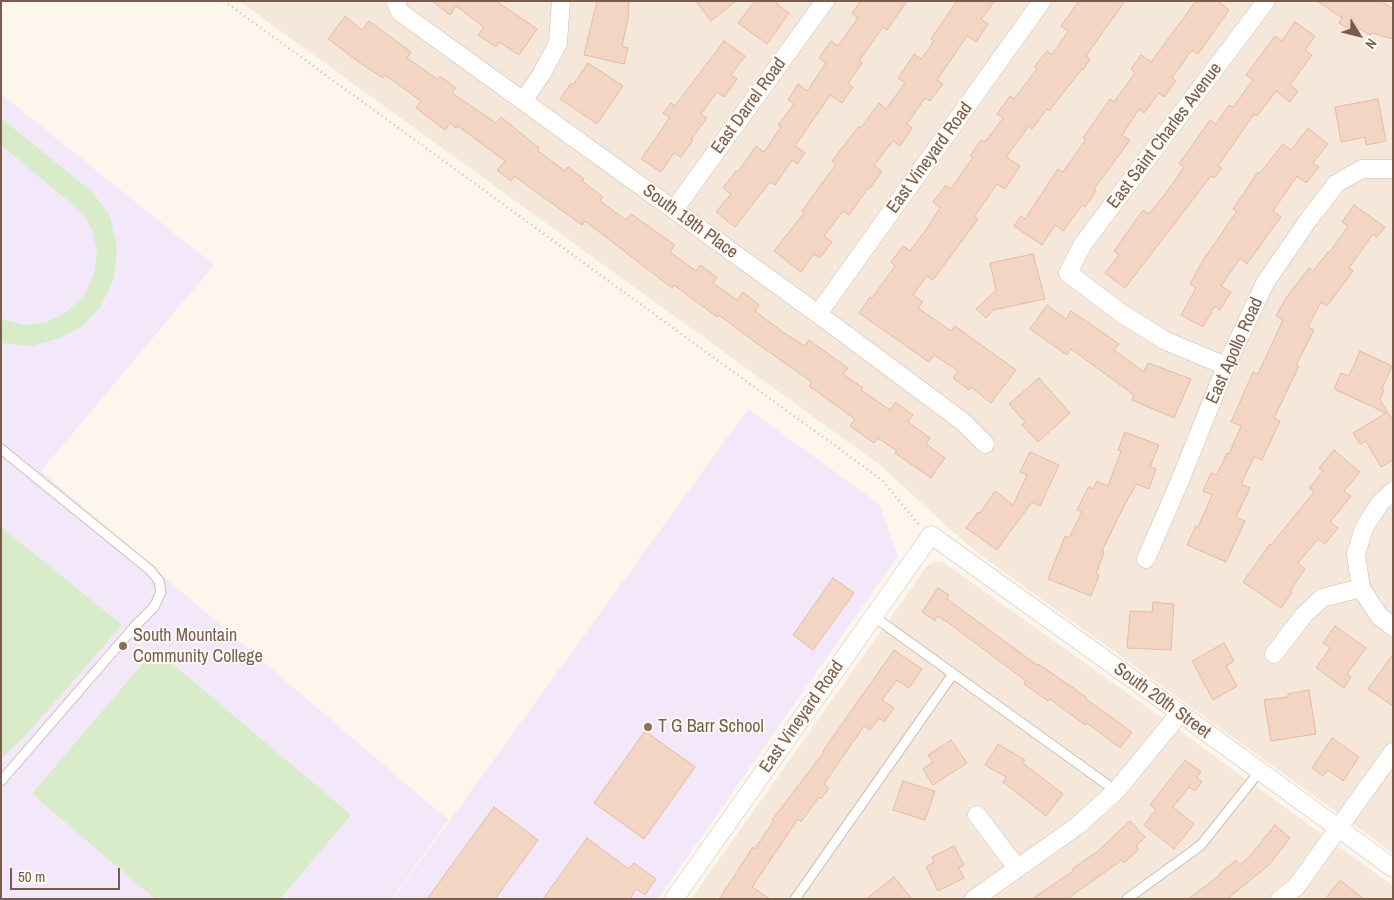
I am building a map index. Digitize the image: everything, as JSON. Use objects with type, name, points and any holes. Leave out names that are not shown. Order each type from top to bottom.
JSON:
[{"type":"street","name":"South 19th Place","points":[[395,1],[400,12],[818,314],[962,421],[985,444]]},
{"type":"street","points":[[523,101],[541,75],[558,42],[561,1]]},
{"type":"street","name":"East Darrel Road","points":[[674,210],[825,1]]},
{"type":"street","name":"East Vineyard Road","points":[[818,314],[1042,1]]},
{"type":"street","name":"East Saint Charles Avenue","points":[[1226,366],[1166,341],[1121,313],[1068,273],[1083,244],[1266,1]]},
{"type":"street","name":"East Apollo Road","points":[[1146,559],[1179,484],[1226,366],[1265,284],[1298,235],[1338,183],[1362,169],[1393,169]]},
{"type":"street","points":[[1393,491],[1380,503],[1364,528],[1356,554],[1361,588],[1379,616],[1393,627]]},
{"type":"street","name":"East Vineyard Road","points":[[674,899],[931,536]]},
{"type":"street","name":"South 20th Street","points":[[931,536],[1180,713],[1393,868]]},
{"type":"street","points":[[1274,654],[1304,615],[1322,598],[1361,588]]},
{"type":"street","points":[[974,899],[1077,826],[1116,791],[1180,713]]},
{"type":"street","points":[[1280,899],[1296,887],[1393,752]]},
{"type":"street","points":[[978,815],[1017,868]]},
{"type":"lane","points":[[1,449],[150,570],[159,582],[161,592],[154,607],[1,781]]},
{"type":"lane","points":[[873,616],[1116,791]]},
{"type":"lane","points":[[795,899],[953,674]]},
{"type":"lane","points":[[1127,899],[1201,845],[1259,772]]},
{"type":"path","points":[[224,1],[882,480],[931,536]]},
{"type":"shaded area","points":[[239,1],[1393,1],[1393,853],[986,559],[953,532],[880,465]]},
{"type":"shaded area","name":"South Mountain Community College","points":[[1,94],[214,265],[41,471],[448,820],[392,899],[1,899]]},
{"type":"shaded area","name":"T G Barr School","points":[[748,409],[879,504],[898,556],[658,899],[393,899]]},
{"type":"shaded area","points":[[936,561],[943,562],[1154,712],[1393,886],[1393,899],[691,899],[927,566]]},
{"type":"green space","points":[[1,118],[92,192],[109,214],[117,247],[114,278],[101,306],[81,327],[58,339],[31,346],[1,343],[1,319],[25,325],[47,322],[66,312],[84,296],[94,273],[97,253],[93,232],[84,214],[1,145]]},
{"type":"green space","points":[[1,527],[122,625],[25,736],[1,759]]},
{"type":"green space","points":[[155,649],[351,815],[280,899],[155,899],[32,794]]},
{"type":"building","points":[[432,1],[496,1],[537,29],[519,55],[499,42],[496,47],[478,35],[484,27],[456,6],[450,15]]},
{"type":"building","points":[[597,1],[629,1],[628,19],[622,46],[628,48],[624,64],[584,55]]},
{"type":"building","points":[[696,1],[736,1],[711,21]]},
{"type":"building","points":[[755,1],[777,1],[777,4],[789,13],[767,44],[738,23]]},
{"type":"building","points":[[861,1],[907,1],[887,30],[883,27],[859,61],[862,63],[848,83],[853,87],[842,103],[830,95],[795,146],[805,153],[797,164],[792,160],[775,185],[770,182],[735,227],[716,212],[731,194],[723,188],[736,171],[738,172],[756,146],[764,152],[781,127],[778,125],[794,104],[788,100],[798,84],[807,91],[826,63],[819,58],[831,41],[838,46],[858,18],[852,13]]},
{"type":"building","points":[[957,1],[995,1],[981,19],[988,24],[976,42],[967,36],[937,80],[943,84],[930,101],[925,98],[907,124],[912,128],[900,146],[893,141],[874,165],[882,172],[849,215],[843,211],[824,236],[832,242],[820,258],[814,254],[801,272],[774,251],[804,213],[802,211],[836,164],[832,161],[859,126],[861,128],[879,103],[886,109],[905,83],[898,78],[914,54],[921,59],[934,41],[931,39]]},
{"type":"building","points":[[1079,1],[1125,1],[1086,56],[1090,59],[1083,70],[1049,111],[1047,109],[1032,129],[1029,126],[1006,157],[1020,166],[1005,189],[997,184],[975,216],[978,219],[933,280],[927,276],[913,295],[923,302],[918,308],[951,331],[955,326],[1016,370],[991,403],[971,387],[969,390],[953,378],[958,371],[934,355],[929,362],[859,313],[895,266],[891,262],[903,246],[910,251],[928,227],[940,208],[933,202],[946,185],[951,189],[973,157],[970,156],[981,140],[985,142],[1003,118],[997,114],[1010,96],[1014,99],[1037,69],[1034,67],[1047,51],[1052,55],[1068,31],[1061,26]]},
{"type":"building","points":[[1196,1],[1218,1],[1229,10],[1198,54],[1192,50],[1172,78],[1176,81],[1164,97],[1159,93],[1144,113],[1139,109],[1122,135],[1130,140],[1094,189],[1096,191],[1085,207],[1082,205],[1063,231],[1055,225],[1042,245],[1014,226],[1021,216],[1025,219],[1058,169],[1063,172],[1086,139],[1083,138],[1110,99],[1114,102],[1135,73],[1131,69],[1141,55],[1151,62]]},
{"type":"building","points":[[1317,1],[1381,1],[1393,9],[1393,39],[1372,33],[1370,35],[1360,29],[1357,34],[1339,23],[1342,18]]},
{"type":"building","points":[[345,16],[362,30],[369,21],[411,52],[407,58],[437,79],[440,76],[456,88],[452,93],[496,123],[501,117],[539,148],[537,150],[565,171],[568,167],[584,179],[582,181],[603,197],[600,201],[626,220],[631,214],[675,245],[670,252],[696,271],[700,265],[717,277],[713,283],[737,300],[743,292],[759,305],[755,311],[805,346],[809,340],[848,368],[843,374],[863,388],[861,390],[890,410],[895,402],[913,415],[908,422],[930,438],[926,444],[945,458],[931,478],[895,453],[897,451],[878,438],[874,443],[850,426],[855,419],[809,386],[812,382],[719,315],[717,317],[674,285],[672,288],[585,221],[582,225],[514,176],[511,181],[497,170],[505,161],[458,126],[456,128],[450,123],[445,130],[416,108],[421,101],[385,75],[383,78],[363,65],[328,39]]},
{"type":"building","points":[[1295,22],[1315,36],[1305,50],[1312,55],[1290,85],[1298,91],[1290,102],[1276,91],[1257,116],[1254,114],[1218,166],[1222,168],[1214,178],[1211,176],[1125,288],[1105,273],[1119,255],[1114,251],[1143,210],[1149,214],[1166,193],[1184,167],[1179,164],[1210,120],[1216,124],[1229,105],[1233,107],[1253,80],[1246,75],[1275,36],[1282,41]]},
{"type":"building","points":[[724,41],[745,56],[731,75],[737,79],[724,97],[717,92],[701,114],[707,118],[691,139],[693,140],[681,157],[674,153],[661,172],[641,159],[670,117],[663,113],[671,103],[675,106]]},
{"type":"building","points":[[588,63],[623,86],[597,124],[560,99],[571,83],[573,85]]},
{"type":"building","points":[[1378,99],[1386,141],[1366,145],[1365,137],[1341,142],[1335,107]]},
{"type":"building","points":[[1308,128],[1328,144],[1313,163],[1319,167],[1306,183],[1297,176],[1273,211],[1281,217],[1247,264],[1240,258],[1221,286],[1231,292],[1220,310],[1215,306],[1203,327],[1181,315],[1196,288],[1190,284],[1203,260],[1237,211],[1233,209],[1258,172],[1260,173],[1283,144],[1291,150]]},
{"type":"building","points":[[1354,205],[1385,227],[1377,237],[1373,234],[1349,268],[1353,271],[1327,306],[1321,302],[1308,327],[1314,330],[1296,365],[1299,366],[1274,418],[1280,421],[1262,460],[1254,457],[1241,484],[1250,488],[1236,517],[1245,521],[1226,562],[1187,545],[1196,526],[1198,527],[1212,495],[1203,491],[1211,473],[1217,475],[1227,453],[1229,454],[1241,426],[1231,422],[1253,372],[1258,374],[1283,320],[1276,316],[1286,298],[1309,268],[1313,271],[1329,253],[1348,226],[1342,222]]},
{"type":"building","points":[[1033,254],[1045,299],[993,310],[986,318],[976,309],[996,290],[990,263]]},
{"type":"building","points":[[1047,305],[1066,319],[1071,311],[1102,332],[1119,344],[1114,350],[1144,372],[1148,363],[1191,379],[1174,418],[1132,400],[1134,395],[1071,349],[1067,355],[1030,329]]},
{"type":"building","points":[[1360,351],[1392,366],[1382,389],[1384,390],[1380,400],[1393,421],[1393,460],[1381,467],[1366,441],[1360,444],[1353,433],[1386,413],[1334,389],[1341,373],[1349,376]]},
{"type":"building","points":[[1039,378],[1070,413],[1038,442],[1022,425],[1025,422],[1009,404]]},
{"type":"building","points":[[1125,432],[1159,445],[1150,467],[1156,469],[1149,489],[1136,484],[1120,514],[1102,551],[1104,552],[1096,574],[1099,575],[1091,596],[1048,579],[1065,536],[1069,538],[1082,512],[1077,510],[1089,486],[1093,489],[1097,481],[1108,486],[1121,451],[1118,450]]},
{"type":"building","points":[[1334,450],[1360,472],[1344,491],[1351,496],[1330,522],[1338,528],[1325,544],[1318,539],[1298,563],[1305,569],[1281,608],[1243,582],[1270,544],[1314,492],[1309,488],[1323,471],[1319,468]]},
{"type":"building","points":[[1030,452],[1059,465],[1040,506],[1032,502],[997,550],[966,528],[978,512],[980,513],[995,491],[1013,505],[1027,475],[1020,472]]},
{"type":"building","points":[[833,578],[854,593],[813,650],[793,635]]},
{"type":"building","points":[[938,588],[949,595],[947,599],[1037,665],[1072,687],[1132,732],[1120,748],[1087,723],[1085,725],[1050,699],[1048,701],[1024,684],[1026,681],[946,621],[937,616],[935,621],[922,612]]},
{"type":"building","points":[[1153,602],[1174,604],[1171,650],[1127,648],[1130,611],[1152,612]]},
{"type":"building","points":[[1335,626],[1366,648],[1347,674],[1351,677],[1344,688],[1316,668],[1330,648],[1323,643]]},
{"type":"building","points":[[1224,643],[1234,661],[1226,666],[1237,686],[1213,700],[1192,661]]},
{"type":"building","points":[[894,650],[922,669],[909,688],[897,680],[882,700],[894,708],[884,722],[879,718],[870,730],[864,726],[824,784],[829,788],[821,799],[819,797],[801,822],[798,819],[752,887],[770,899],[719,899],[753,847],[755,849],[774,821],[772,820],[824,752]]},
{"type":"building","points":[[1393,654],[1393,706],[1368,689]]},
{"type":"building","points":[[1309,690],[1316,734],[1271,741],[1264,700],[1288,697],[1288,694]]},
{"type":"building","points":[[645,731],[695,767],[644,839],[594,803]]},
{"type":"building","points":[[1332,738],[1359,757],[1343,781],[1328,770],[1323,776],[1312,768]]},
{"type":"building","points":[[951,740],[967,763],[933,785],[923,769],[933,762],[928,755]]},
{"type":"building","points":[[998,744],[1025,760],[1023,763],[1063,794],[1046,816],[1003,782],[1006,777],[985,765]]},
{"type":"building","points":[[1185,760],[1201,772],[1197,777],[1202,782],[1195,791],[1189,787],[1173,807],[1194,824],[1174,849],[1144,825],[1156,810],[1150,805]]},
{"type":"building","points":[[903,781],[935,791],[925,820],[893,810]]},
{"type":"building","points":[[494,807],[538,840],[495,899],[427,899]]},
{"type":"building","points":[[1130,821],[1145,837],[1136,846],[1139,849],[1124,863],[1122,860],[1067,899],[1032,899],[1073,871],[1072,869],[1098,851]]},
{"type":"building","points":[[1275,825],[1290,838],[1269,865],[1227,899],[1188,899],[1220,875],[1236,860],[1240,865],[1250,856]]},
{"type":"building","points":[[587,838],[629,869],[634,863],[656,879],[645,895],[636,889],[630,899],[543,899]]},
{"type":"building","points":[[954,846],[964,865],[959,868],[964,878],[938,891],[926,867],[934,862],[932,857]]},
{"type":"building","points":[[894,877],[912,899],[866,899]]},
{"type":"building","points":[[1340,880],[1364,899],[1325,899]]},
{"type":"place","name":"South Mountain Community College","points":[[123,646]]},
{"type":"place","name":"T G Barr School","points":[[648,727]]}]
